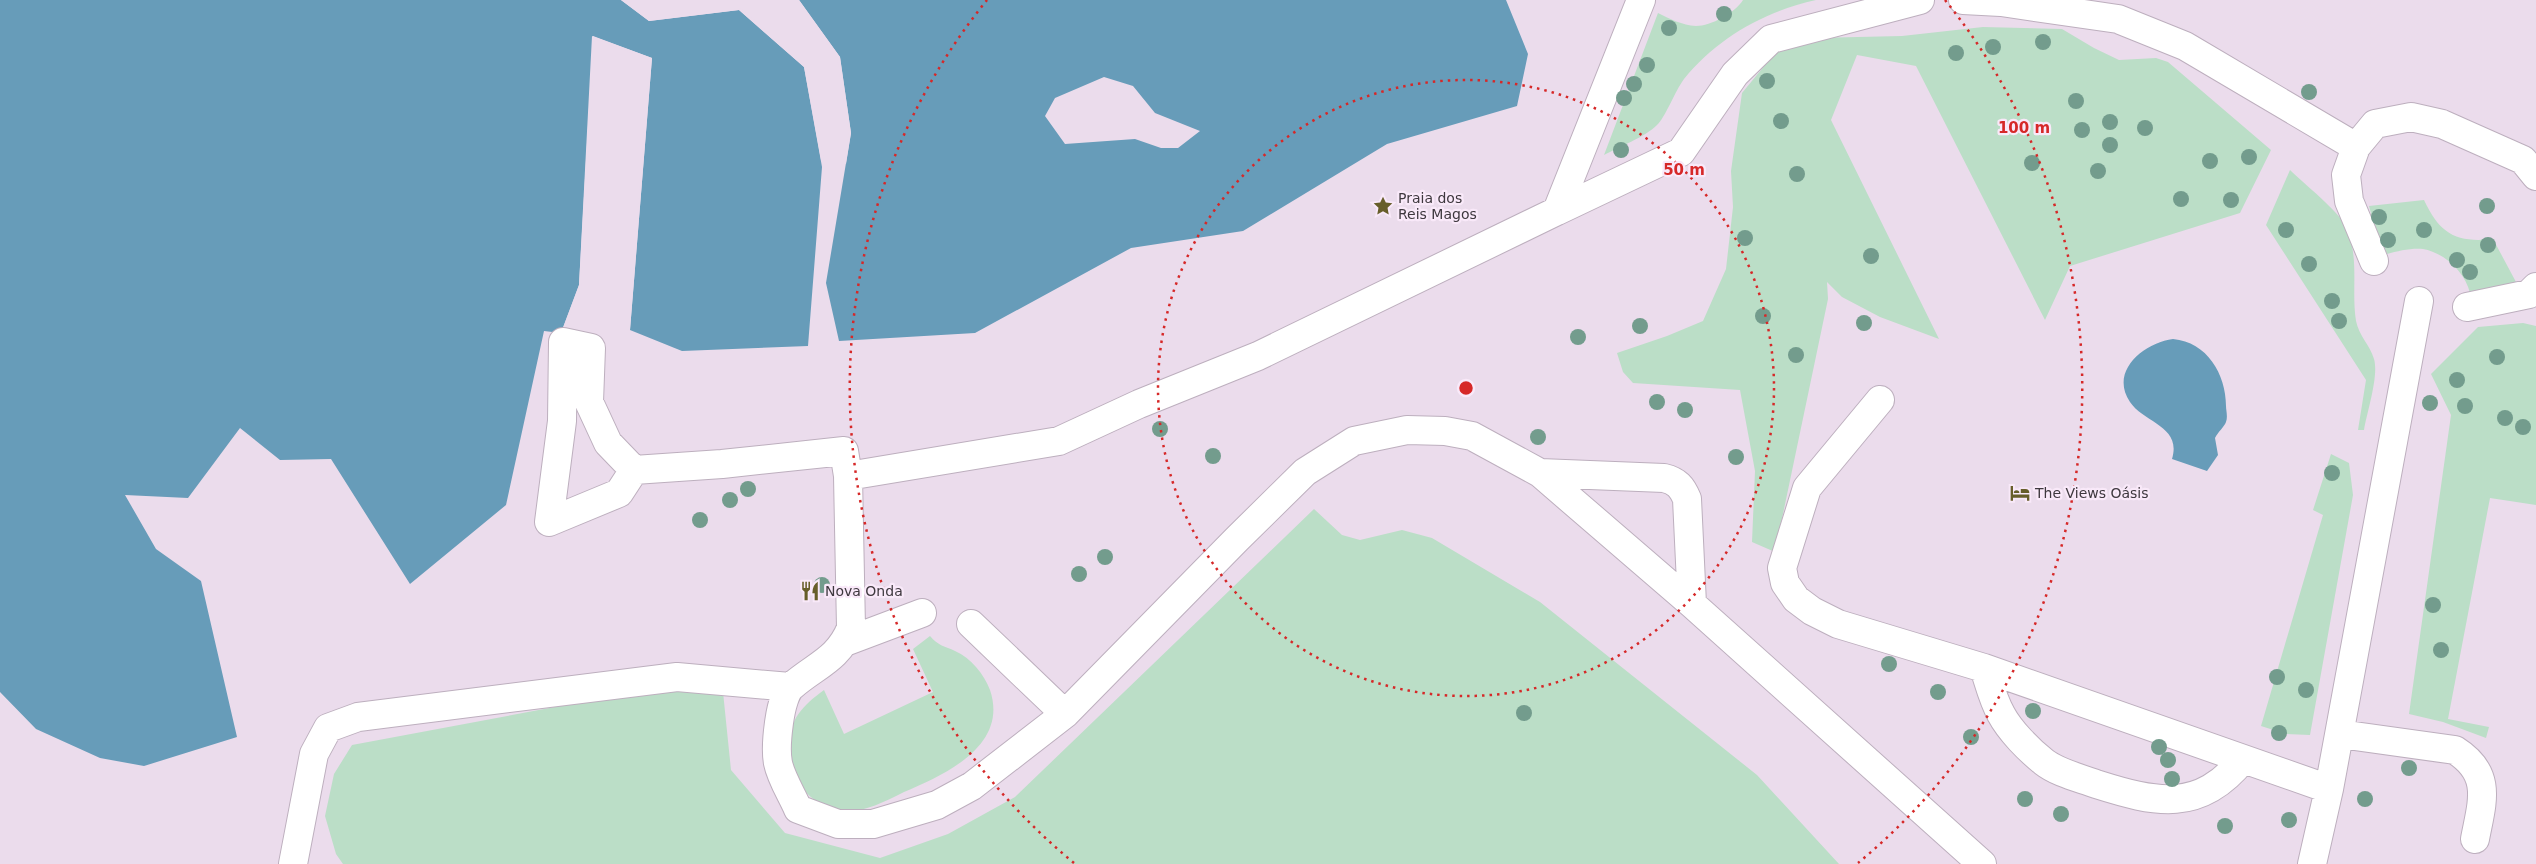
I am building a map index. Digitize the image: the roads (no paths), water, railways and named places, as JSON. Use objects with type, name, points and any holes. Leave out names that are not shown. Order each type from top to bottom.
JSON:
[{"type":"street","points":[[1556,211],[1641,0]]},
{"type":"street","points":[[848,476],[1058,441],[1138,404],[1258,356],[1681,152],[1735,74],[1771,39],[1920,0]]},
{"type":"street","points":[[1963,0],[2001,2],[2118,18],[2185,46],[2356,146]]},
{"type":"street","points":[[2374,261],[2349,201],[2346,174],[2356,146],[2375,124],[2411,117],[2442,124],[2474,136],[2523,160],[2536,176]]},
{"type":"street","points":[[2467,307],[2530,294],[2536,286]]},
{"type":"street","points":[[2312,864],[2340,734],[2419,302]]},
{"type":"street","points":[[634,470],[619,493],[549,522],[562,421],[563,342],[591,348],[590,402],[608,443],[634,470],[722,464],[844,451],[848,476],[851,628],[845,642],[818,669],[790,687],[780,711],[778,763],[798,809],[838,824],[873,824],[937,805],[972,786],[1065,714],[1305,472],[1354,441],[1407,430],[1445,431],[1472,436],[1540,473],[1692,604],[1982,864]]},
{"type":"street","points":[[1880,400],[1807,488],[1782,568],[1785,583],[1796,599],[1812,611],[1838,624],[1984,668],[2329,789]]},
{"type":"street","points":[[1540,473],[1664,478],[1673,480],[1682,487],[1687,499],[1692,604]]},
{"type":"street","points":[[845,642],[922,613]]},
{"type":"street","points":[[971,624],[1065,714]]},
{"type":"street","points":[[1984,668],[2001,715],[2024,743],[2046,763],[2078,778],[2151,799],[2178,800],[2205,793],[2230,775],[2243,758]]},
{"type":"street","points":[[292,864],[314,754],[328,728],[358,717],[677,677],[790,687]]},
{"type":"street","points":[[2340,734],[2456,750],[2470,760],[2483,784],[2484,795],[2475,839]]},
{"type":"water","points":[[0,0],[621,0],[649,21],[739,10],[804,67],[822,167],[808,346],[682,351],[630,330],[652,58],[593,36],[579,285],[561,333],[544,331],[506,505],[410,584],[331,459],[280,460],[240,428],[188,498],[125,495],[156,549],[201,581],[237,737],[144,766],[100,758],[36,729],[0,692]]},
{"type":"water","points":[[799,0],[1506,0],[1528,54],[1517,106],[1387,144],[1243,231],[1131,248],[975,333],[839,341],[826,283],[851,133],[840,57]],"holes":[[[1104,77],[1133,86],[1155,113],[1200,131],[1178,148],[1161,148],[1135,139],[1065,144],[1045,116],[1055,98]]]},
{"type":"water","points":[[2173,339],[2185,341],[2205,353],[2218,372],[2222,382],[2227,420],[2215,438],[2218,455],[2207,471],[2172,459],[2174,448],[2172,439],[2160,426],[2136,409],[2125,391],[2124,380],[2127,369],[2133,360],[2151,346]]},
{"type":"place","name":"Praia dos Reis Magos","points":[[1383,206]]},
{"type":"place","name":"The Views Oásis","points":[[2020,493]]},
{"type":"place","name":"Nova Onda","points":[[810,591]]}]
